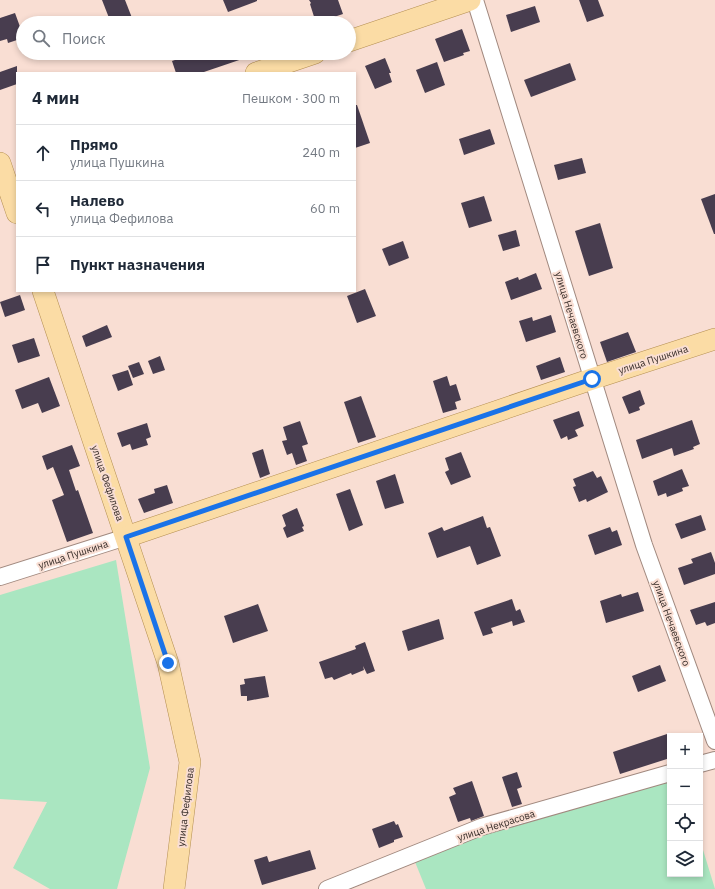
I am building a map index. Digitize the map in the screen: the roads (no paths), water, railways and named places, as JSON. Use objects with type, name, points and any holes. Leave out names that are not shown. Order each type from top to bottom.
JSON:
[{"type":"main road","points":[[356,39],[470,0]]},
{"type":"main road","points":[[259,72],[294,60]]},
{"type":"main road","points":[[16,158],[0,164],[16,210]]},
{"type":"main road","name":"улица Фефилова","points":[[43,292],[168,663],[190,762],[174,889]]},
{"type":"main road","name":"улица Пушкина","points":[[126,537],[592,379],[715,339]]},
{"type":"street","name":"улица Нечаевского","points":[[475,0],[644,545],[715,742]]},
{"type":"street","name":"улица Пушкина","points":[[0,578],[126,537]]},
{"type":"street","points":[[703,763],[715,760]]},
{"type":"street","name":"улица Некрасова","points":[[327,889],[481,827],[667,774]]}]
